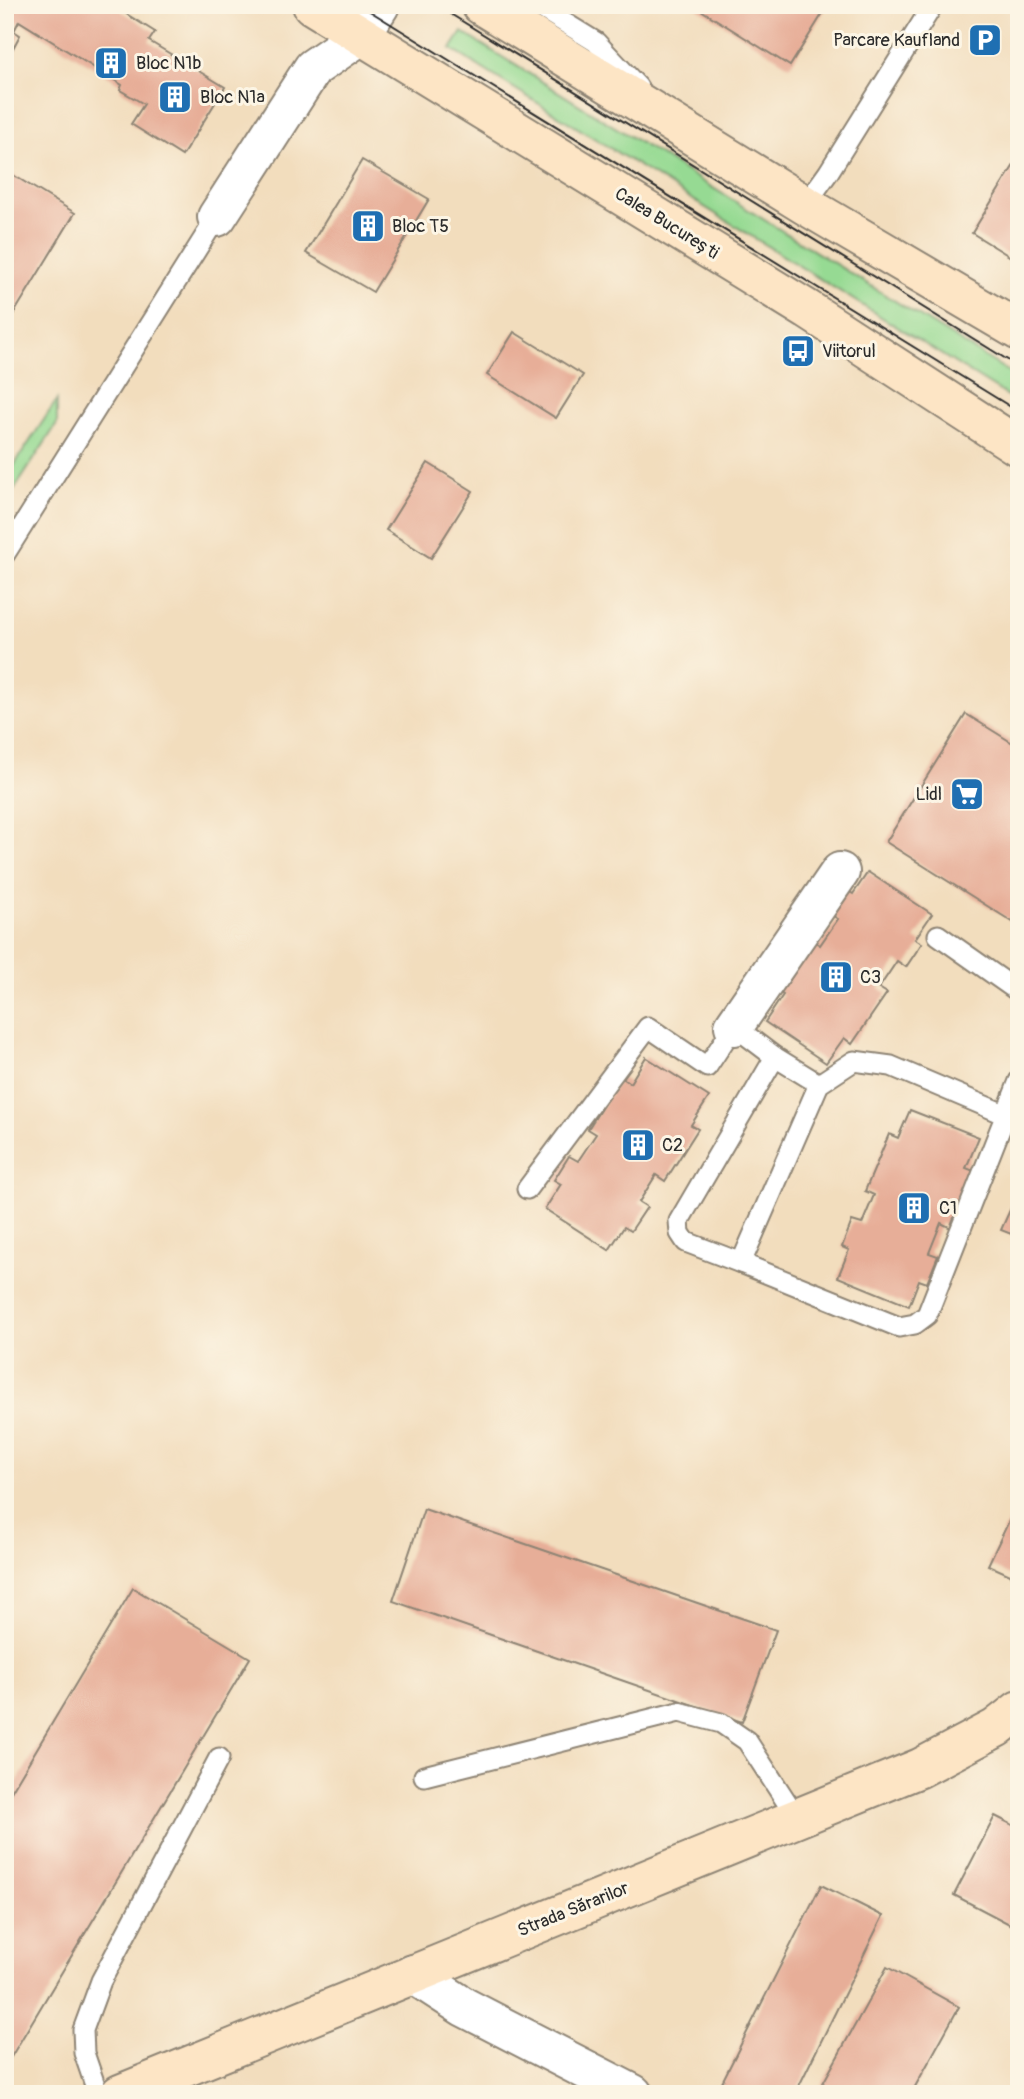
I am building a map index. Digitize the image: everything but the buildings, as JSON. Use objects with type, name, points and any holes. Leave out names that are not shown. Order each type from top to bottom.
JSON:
[{"type":"main road","name":"Calea București","points":[[312,5],[371,20],[808,310],[1019,446]]},
{"type":"main road","points":[[481,5],[805,205],[1019,331]]},
{"type":"main road","name":"Strada Sărarilor","points":[[120,2094],[920,1768],[996,1728],[1019,1710]]},
{"type":"street","points":[[217,217],[313,68],[371,20]]},
{"type":"street","points":[[734,1026],[841,872]]},
{"type":"street","points":[[413,1974],[464,2007],[634,2094]]},
{"type":"lane","points":[[536,5],[596,42],[673,123]]},
{"type":"lane","points":[[805,205],[828,173],[933,5]]},
{"type":"lane","points":[[5,554],[217,217]]},
{"type":"lane","points":[[937,936],[1019,992]]},
{"type":"lane","points":[[527,1189],[648,1027],[707,1067],[734,1026],[775,1057],[819,1084]]},
{"type":"lane","points":[[775,1057],[679,1221],[680,1233],[686,1242],[899,1327],[915,1324],[927,1315],[1019,1081]]},
{"type":"lane","points":[[740,1263],[819,1084],[854,1061],[891,1066],[1004,1114]]},
{"type":"lane","points":[[424,1776],[679,1712],[721,1723],[747,1741],[797,1818]]},
{"type":"lane","points":[[98,2094],[84,2053],[83,2029],[101,1981],[219,1758]]},
{"type":"green space","points":[[462,32],[1019,378],[1019,403],[451,49]]},
{"type":"green space","points":[[57,400],[57,424],[14,490],[5,484],[5,479]]},
{"type":"tram line","points":[[360,5],[1019,412]]},
{"type":"tram line","points":[[436,5],[1019,367]]},
{"type":"place","name":"Parcare Kaufland","points":[[985,40]]},
{"type":"place","name":"Bloc N1b","points":[[111,63]]},
{"type":"place","name":"Bloc N1a","points":[[175,97]]},
{"type":"place","name":"Bloc T5","points":[[368,226]]},
{"type":"place","name":"Viitorul","points":[[798,351]]},
{"type":"place","name":"Lidl","points":[[967,794]]},
{"type":"place","name":"C3","points":[[836,977]]},
{"type":"place","name":"C2","points":[[638,1145]]},
{"type":"place","name":"C1","points":[[914,1208]]}]
